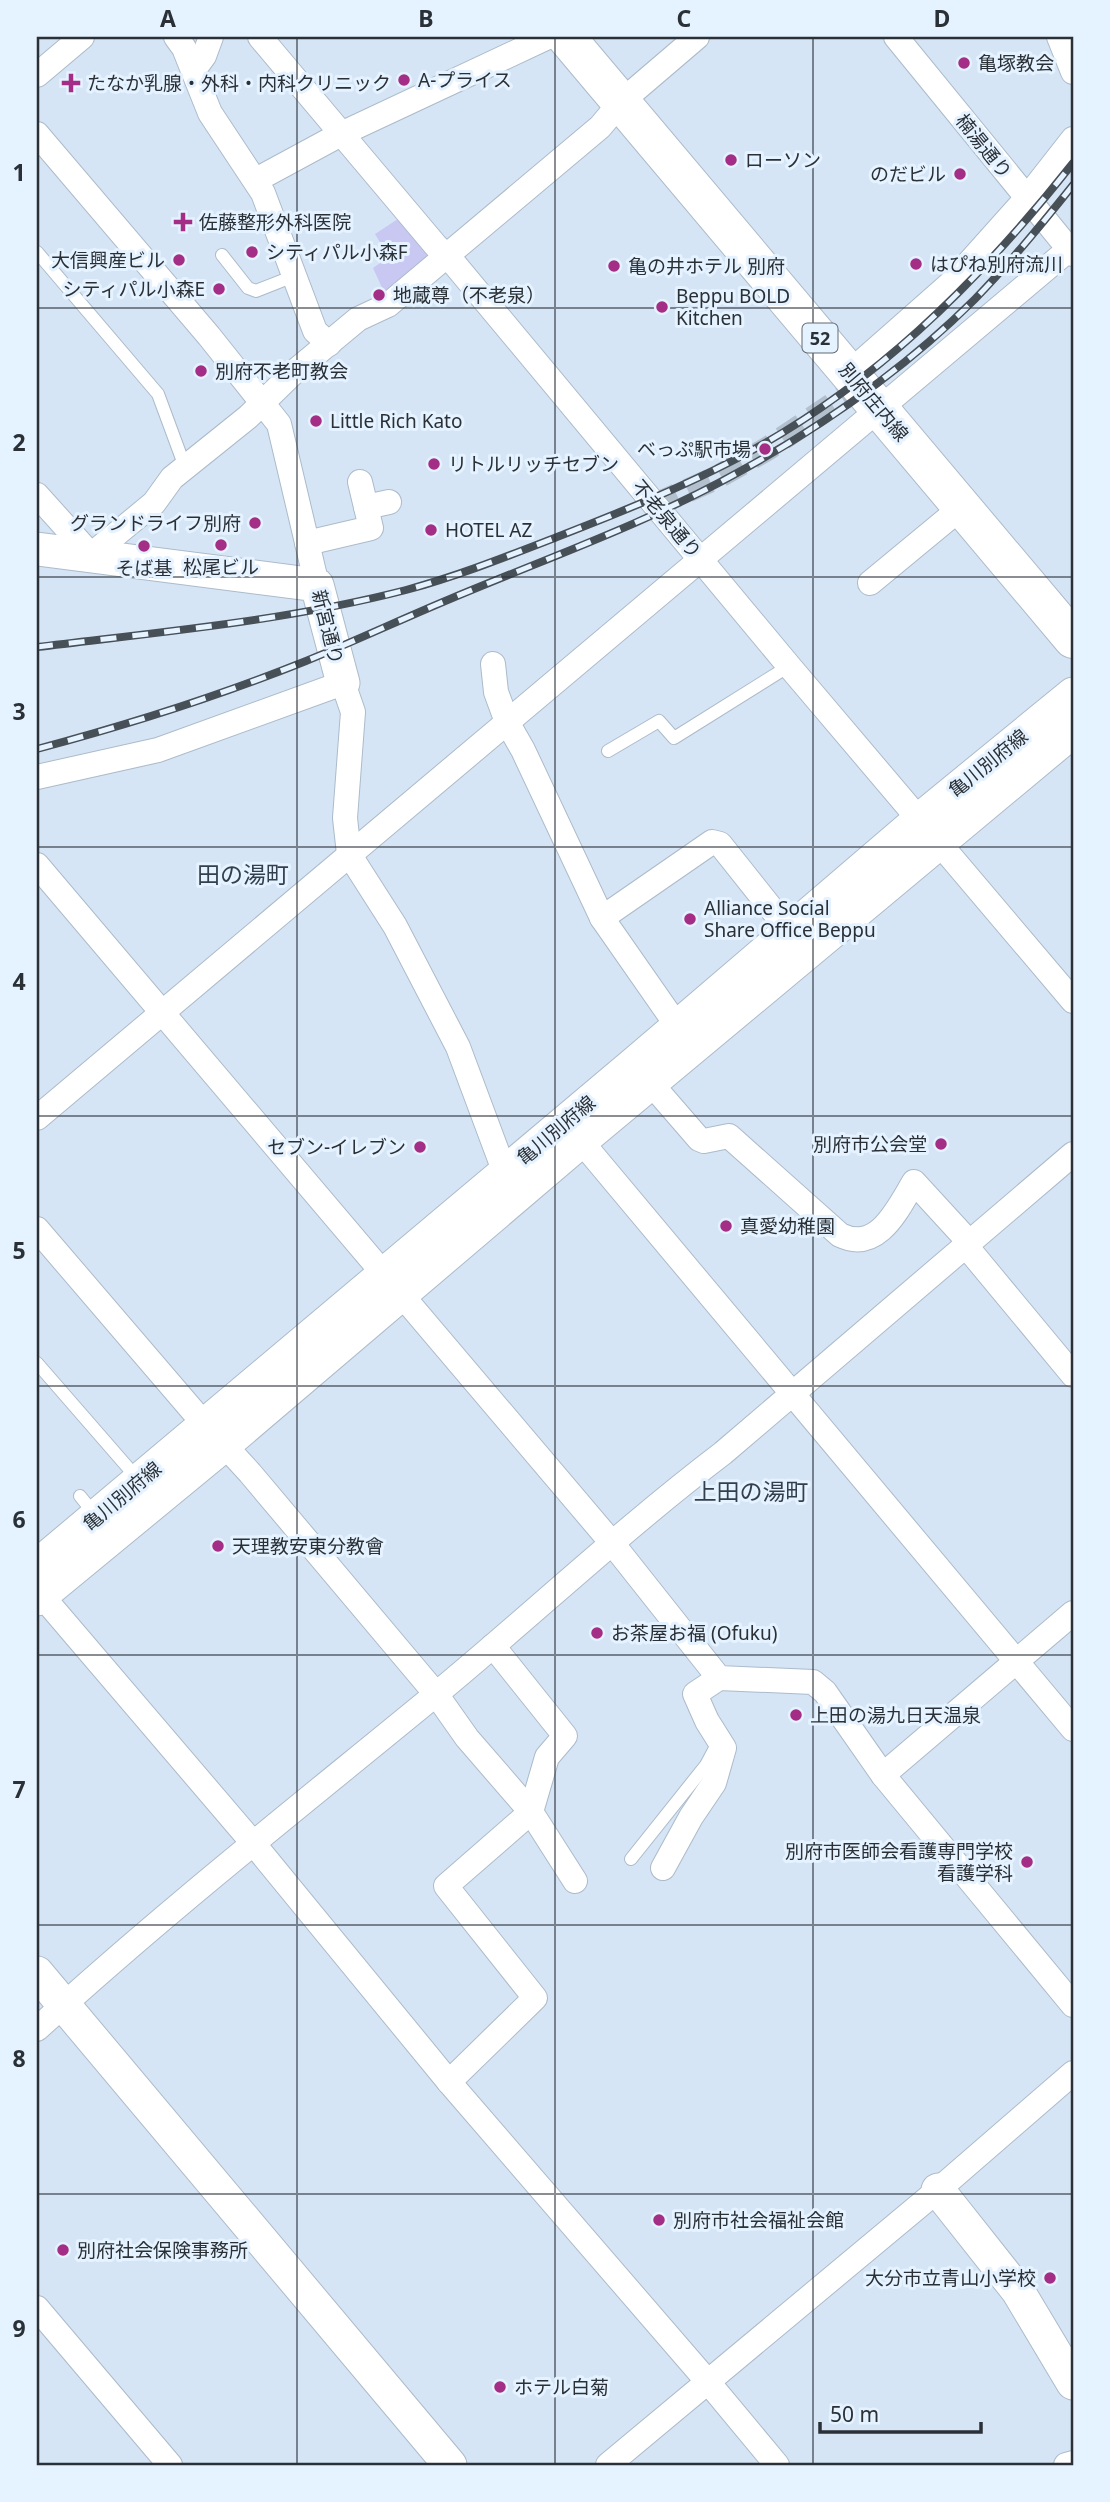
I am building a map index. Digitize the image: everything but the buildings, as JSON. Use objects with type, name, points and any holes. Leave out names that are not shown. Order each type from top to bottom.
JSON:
[{"type":"main road","name":"別府庄内線","points":[[566,37],[1073,639]]},
{"type":"main road","points":[[37,549],[317,585]]},
{"type":"main road","name":"新宮通り","points":[[317,585],[343,683]]},
{"type":"main road","name":"亀川別府線","points":[[38,1587],[929,832],[1073,694]]},
{"type":"main road","name":"亀川別府線","points":[[642,1074],[678,1027],[790,932],[1073,731]]},
{"type":"main road","name":"亀川別府線","points":[[394,1284],[505,1172],[573,1132]]},
{"type":"main road","name":"亀川別府線","points":[[38,1587],[88,1506],[140,1481],[215,1435]]},
{"type":"main road","points":[[37,1973],[450,2465]]},
{"type":"main road","points":[[938,2190],[1018,2291],[1073,2383]]},
{"type":"street","points":[[37,75],[82,37]]},
{"type":"street","points":[[176,37],[210,113],[256,180],[315,331],[329,344]]},
{"type":"street","points":[[193,71],[204,56],[211,37]]},
{"type":"street","name":"不老泉通り","points":[[260,37],[1073,1001]]},
{"type":"street","points":[[256,180],[341,134],[548,37]]},
{"type":"street","points":[[37,495],[91,555],[154,503],[172,478],[262,403],[293,373],[358,319],[388,305],[447,256],[600,127],[621,102],[697,37]]},
{"type":"street","name":"楠湯通り","points":[[896,37],[1026,199],[1072,250]]},
{"type":"street","points":[[1059,37],[1073,72]]},
{"type":"street","name":"新宮通り","points":[[37,134],[209,336],[279,424],[317,585]]},
{"type":"street","points":[[849,373],[950,284],[1026,199],[1073,139]]},
{"type":"street","points":[[37,1118],[161,1011],[1072,250]]},
{"type":"street","points":[[307,543],[370,528],[377,505],[359,482]]},
{"type":"street","points":[[870,583],[962,507]]},
{"type":"street","points":[[493,664],[496,692],[507,722],[528,760],[602,918],[678,1027]]},
{"type":"street","points":[[37,777],[158,750],[343,683]]},
{"type":"street","name":"新宮通り","points":[[343,683],[353,712],[345,818],[349,854],[395,926],[458,1047],[505,1172]]},
{"type":"street","points":[[602,918],[712,842],[720,844],[790,932]]},
{"type":"street","points":[[37,865],[612,1543],[719,1678]]},
{"type":"street","points":[[642,1074],[699,1139],[704,1141],[729,1136],[840,1235],[852,1240],[872,1238],[894,1215],[914,1182],[968,1244],[1073,1375]]},
{"type":"street","points":[[573,1132],[1073,1729]]},
{"type":"street","points":[[37,2029],[253,1843],[436,1694],[662,1499],[723,1453],[1073,1154]]},
{"type":"street","points":[[37,1229],[436,1694],[467,1738],[531,1812],[575,1881]]},
{"type":"street","points":[[38,1587],[449,2082],[709,2382],[777,2465]]},
{"type":"street","points":[[883,1775],[1073,1613]]},
{"type":"street","points":[[449,2082],[535,1998],[446,1886],[531,1812],[547,1757],[565,1736],[493,1646]]},
{"type":"street","points":[[663,1868],[691,1816],[715,1783],[724,1748],[707,1721],[695,1694],[719,1678],[813,1682],[825,1692],[883,1775],[1073,2006]]},
{"type":"street","points":[[608,2465],[938,2190],[1073,2073]]},
{"type":"street","points":[[37,2308],[170,2465]]},
{"type":"street","points":[[1066,2465],[1073,2463]]},
{"type":"lane","points":[[37,252],[158,394],[185,467]]},
{"type":"lane","points":[[222,255],[248,288],[256,291],[294,276]]},
{"type":"lane","points":[[608,751],[659,721],[674,738],[789,666]]},
{"type":"lane","points":[[37,1363],[140,1481]]},
{"type":"lane","points":[[631,1859],[706,1765],[720,1741]]},
{"type":"shaded area","points":[[401,217],[432,253],[384,292],[373,268],[389,257],[375,234]]},
{"type":"tunnel","points":[[655,505],[716,478],[767,449],[860,386]]},
{"type":"railway","points":[[37,647],[269,618],[406,590],[520,551],[689,482],[782,433],[830,402],[875,367],[960,291],[1037,207],[1073,163]]},
{"type":"railway","points":[[37,749],[173,709],[306,661],[632,524],[737,473],[801,436],[921,349],[988,285],[1073,185]]},
{"type":"place","name":"亀塚教会","points":[[964,63]]},
{"type":"place","name":"A-プライス","points":[[404,80]]},
{"type":"place","name":"たなか乳腺・外科・内科クリニック","points":[[71,83]]},
{"type":"place","name":"ローソン","points":[[731,160]]},
{"type":"place","name":"のだビル","points":[[960,174]]},
{"type":"place","name":"佐藤整形外科医院","points":[[183,222]]},
{"type":"place","name":"シティパル小森F","points":[[252,252]]},
{"type":"place","name":"大信興産ビル","points":[[179,260]]},
{"type":"place","name":"はぴね別府流川","points":[[916,264]]},
{"type":"place","name":"亀の井ホテル 別府","points":[[614,266]]},
{"type":"place","name":"シティパル小森E","points":[[219,289]]},
{"type":"place","name":"地蔵尊（不老泉）","points":[[379,295]]},
{"type":"place","name":"Beppu BOLD Kitchen","points":[[662,307]]},
{"type":"place","name":"別府不老町教会","points":[[201,371]]},
{"type":"place","name":"Little Rich Kato","points":[[316,421]]},
{"type":"place","name":"べっぷ駅市場","points":[[765,449]]},
{"type":"place","name":"リトルリッチセブン","points":[[434,464]]},
{"type":"place","name":"グランドライフ別府","points":[[255,523]]},
{"type":"place","name":"HOTEL AZ","points":[[431,530]]},
{"type":"place","name":"松尾ビル","points":[[221,545]]},
{"type":"place","name":"そば基","points":[[144,546]]},
{"type":"place","name":"Alliance Social Share Office Beppu","points":[[690,919]]},
{"type":"place","name":"別府市公会堂","points":[[941,1144]]},
{"type":"place","name":"セブン-イレブン","points":[[420,1147]]},
{"type":"place","name":"真愛幼稚園","points":[[726,1226]]},
{"type":"place","name":"天理教安東分教會","points":[[218,1546]]},
{"type":"place","name":"お茶屋お福 (Ofuku)","points":[[597,1633]]},
{"type":"place","name":"上田の湯九日天温泉","points":[[796,1715]]},
{"type":"place","name":"別府市医師会看護専門学校 看護学科","points":[[1027,1862]]},
{"type":"place","name":"別府市社会福祉会館","points":[[659,2220]]},
{"type":"place","name":"別府社会保険事務所","points":[[63,2250]]},
{"type":"place","name":"大分市立青山小学校","points":[[1050,2278]]},
{"type":"place","name":"ホテル白菊","points":[[500,2387]]},
{"type":"district","name":"田の湯町","points":[[243,874]]},
{"type":"district","name":"上田の湯町","points":[[751,1491]]}]
